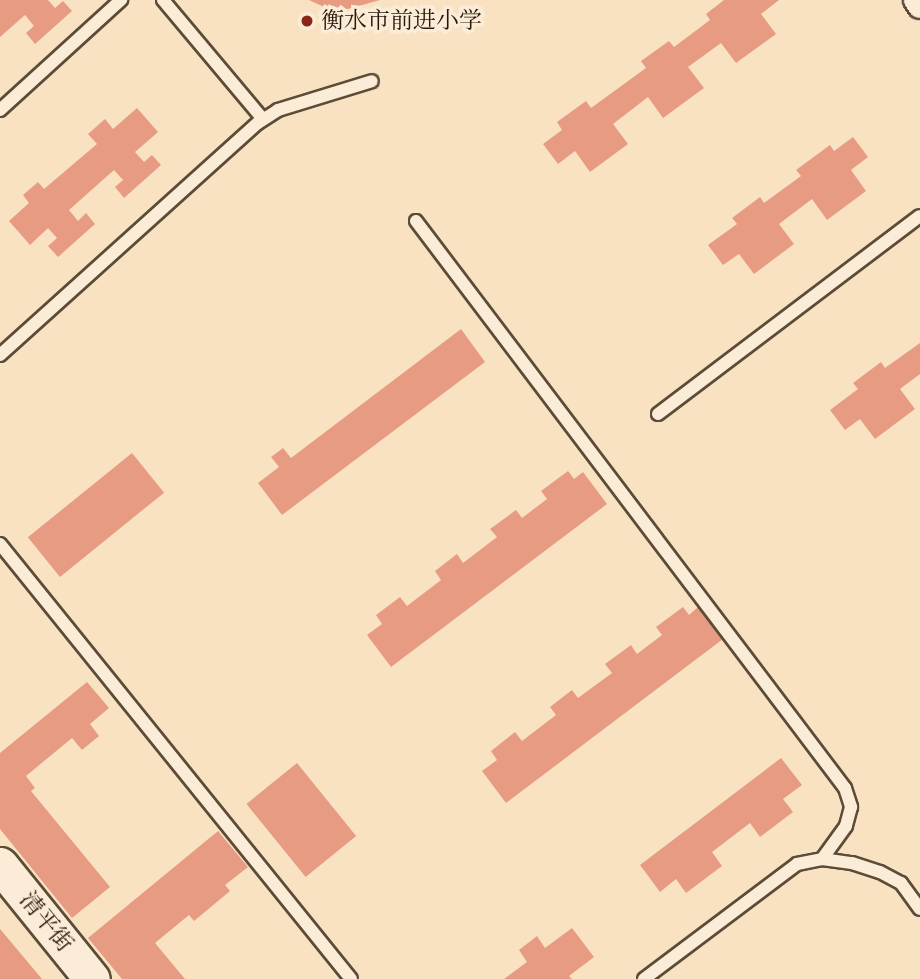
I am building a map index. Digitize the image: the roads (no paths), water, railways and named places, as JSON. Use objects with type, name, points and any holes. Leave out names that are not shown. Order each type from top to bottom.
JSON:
[{"type":"street","points":[[916,0],[920,6]]},
{"type":"street","name":"清平街","points":[[0,865],[92,979]]},
{"type":"lane","points":[[0,110],[121,0]]},
{"type":"lane","points":[[163,0],[263,119]]},
{"type":"lane","points":[[0,355],[263,119],[278,110],[312,98],[372,81]]},
{"type":"lane","points":[[658,414],[920,216]]},
{"type":"lane","points":[[416,221],[845,788],[851,807],[846,826],[822,859]]},
{"type":"lane","points":[[0,544],[352,979]]},
{"type":"lane","points":[[644,979],[797,864],[822,859],[852,863],[880,872],[901,883],[920,909]]},
{"type":"place","name":"衡水市前进小学","points":[[307,21]]}]
